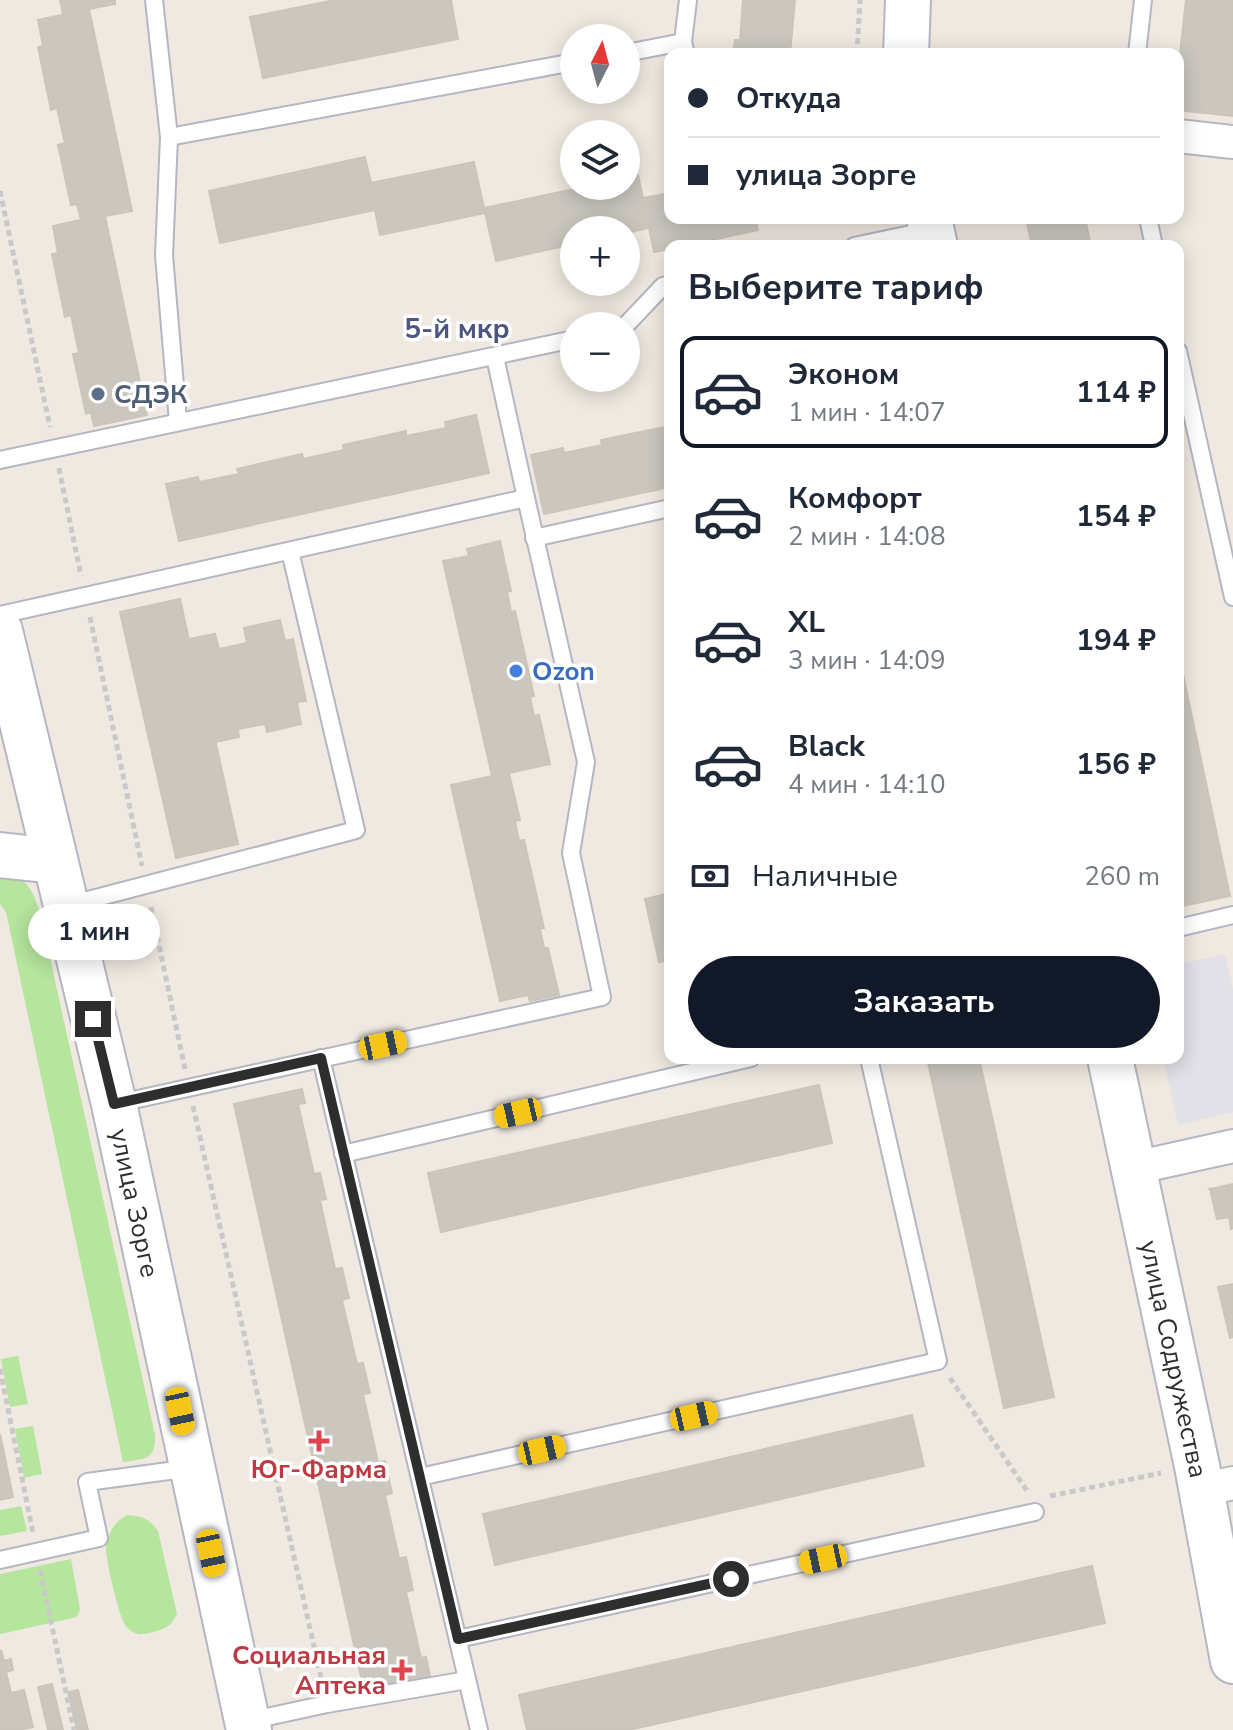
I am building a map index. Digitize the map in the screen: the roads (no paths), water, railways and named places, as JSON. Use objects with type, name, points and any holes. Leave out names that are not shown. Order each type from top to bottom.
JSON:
[{"type":"main road","points":[[906,48],[908,0]]},
{"type":"main road","name":"улица Зорге","points":[[0,631],[114,1104],[248,1726]]},
{"type":"main road","points":[[0,855],[55,861]]},
{"type":"main road","name":"улица Содружества","points":[[1111,1064],[1210,1479],[1233,1661]]},
{"type":"street","points":[[1184,137],[1233,142]]},
{"type":"street","points":[[1134,1168],[1233,1146]]},
{"type":"lane","points":[[154,0],[169,137],[164,255],[178,422]]},
{"type":"lane","points":[[685,48],[688,0]]},
{"type":"lane","points":[[1138,48],[1143,0]]},
{"type":"lane","points":[[640,52],[664,50]]},
{"type":"lane","points":[[169,137],[560,65]]},
{"type":"lane","points":[[885,240],[932,231]]},
{"type":"lane","points":[[638,312],[664,286]]},
{"type":"lane","points":[[0,460],[560,342]]},
{"type":"lane","points":[[114,1104],[602,997],[571,853],[586,762],[495,357]]},
{"type":"lane","points":[[1184,378],[1233,597]]},
{"type":"lane","points":[[0,615],[526,498]]},
{"type":"lane","points":[[534,538],[664,509]]},
{"type":"lane","points":[[66,906],[356,830],[290,551]]},
{"type":"lane","points":[[1184,927],[1233,915]]},
{"type":"lane","points":[[321,1058],[479,1730]]},
{"type":"lane","points":[[343,1154],[726,1064]]},
{"type":"lane","points":[[420,1477],[938,1361],[870,1064]]},
{"type":"lane","points":[[0,1560],[99,1538],[87,1482],[192,1467]]},
{"type":"lane","points":[[458,1639],[1034,1506]]},
{"type":"lane","points":[[248,1726],[327,1704],[467,1680]]},
{"type":"place","name":"СДЭК","points":[[98,394]]},
{"type":"place","name":"Ozon","points":[[516,671]]},
{"type":"place","name":"Юг-Фарма","points":[[319,1441]]},
{"type":"place","name":"Социальная Аптека","points":[[402,1670]]},
{"type":"district","name":"5-й мкр","points":[[457,328]]}]
